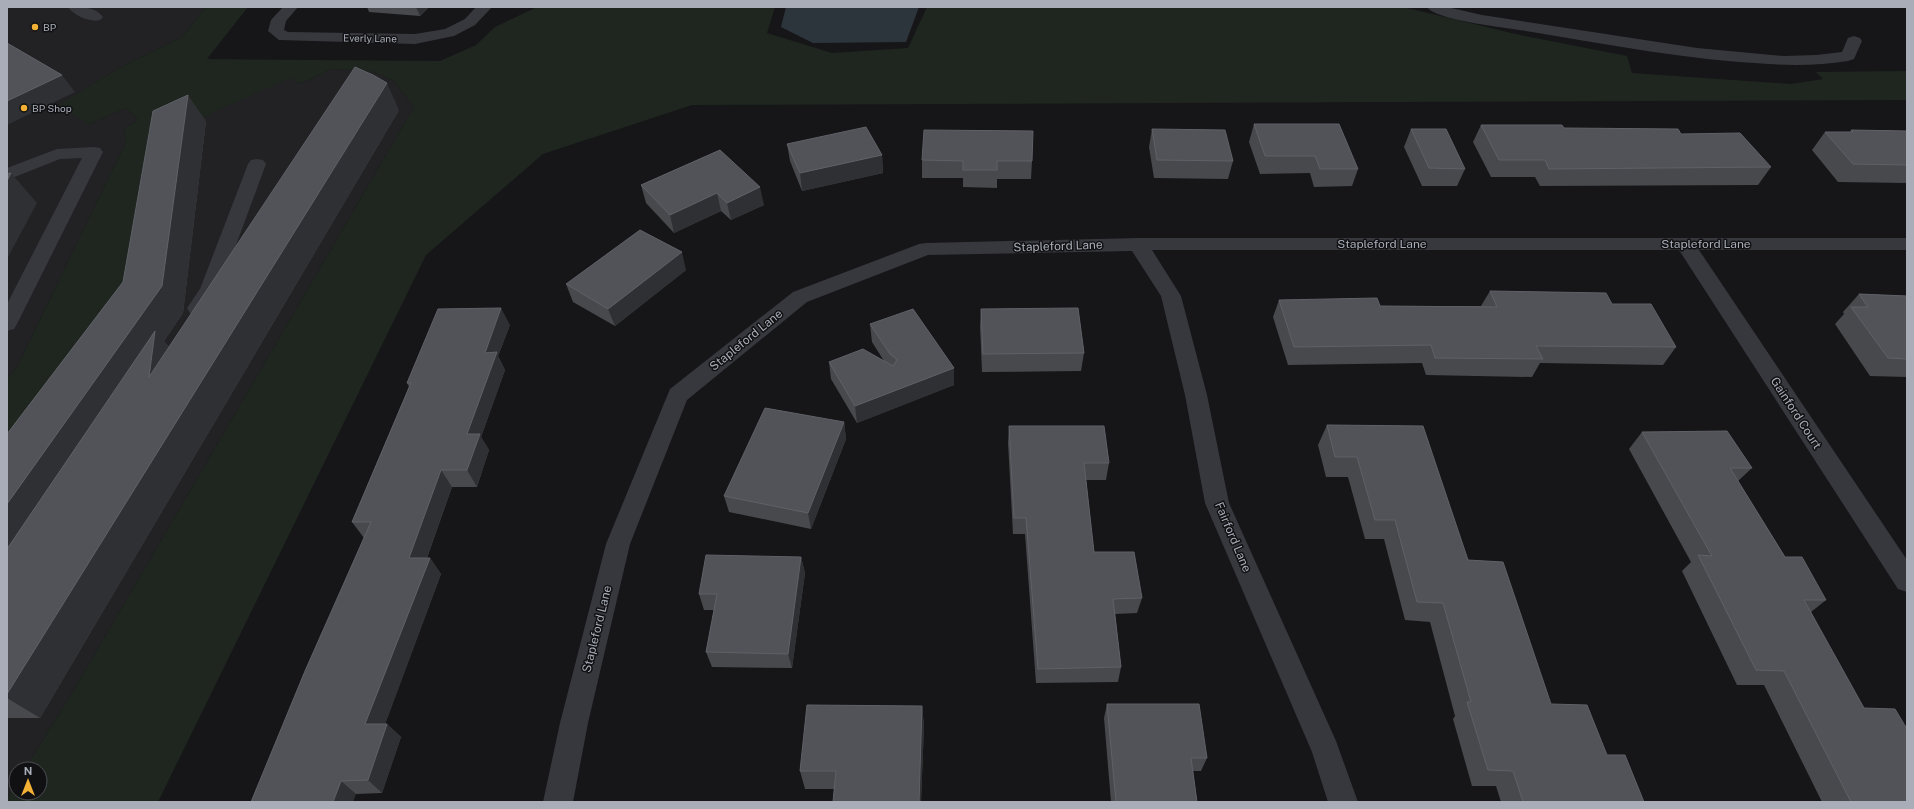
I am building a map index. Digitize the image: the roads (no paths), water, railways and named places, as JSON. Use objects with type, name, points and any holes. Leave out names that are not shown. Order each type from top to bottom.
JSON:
[{"type":"street","points":[[74,7],[95,17]]},
{"type":"street","name":"Everly Lane","points":[[291,7],[279,20],[276,31],[284,37],[415,39],[449,33],[470,22],[485,7]]},
{"type":"street","points":[[1434,7],[1471,17],[1625,44],[1759,59],[1812,60],[1848,56],[1854,41]]},
{"type":"street","points":[[7,174],[57,154],[94,152],[7,324]]},
{"type":"street","points":[[187,324],[208,291],[257,164]]},
{"type":"street","name":"Stapleford Lane","points":[[558,802],[574,723],[618,544],[678,395],[800,297],[926,249],[1138,244],[1907,244]]},
{"type":"street","name":"Fairford Lane","points":[[1138,244],[1171,296],[1196,395],[1217,503],[1326,751],[1343,802]]},
{"type":"street","name":"Gainford Court","points":[[1685,244],[1907,581]]},
{"type":"place","name":"BP","points":[[35,27]]},
{"type":"place","name":"BP Shop","points":[[24,108]]}]
